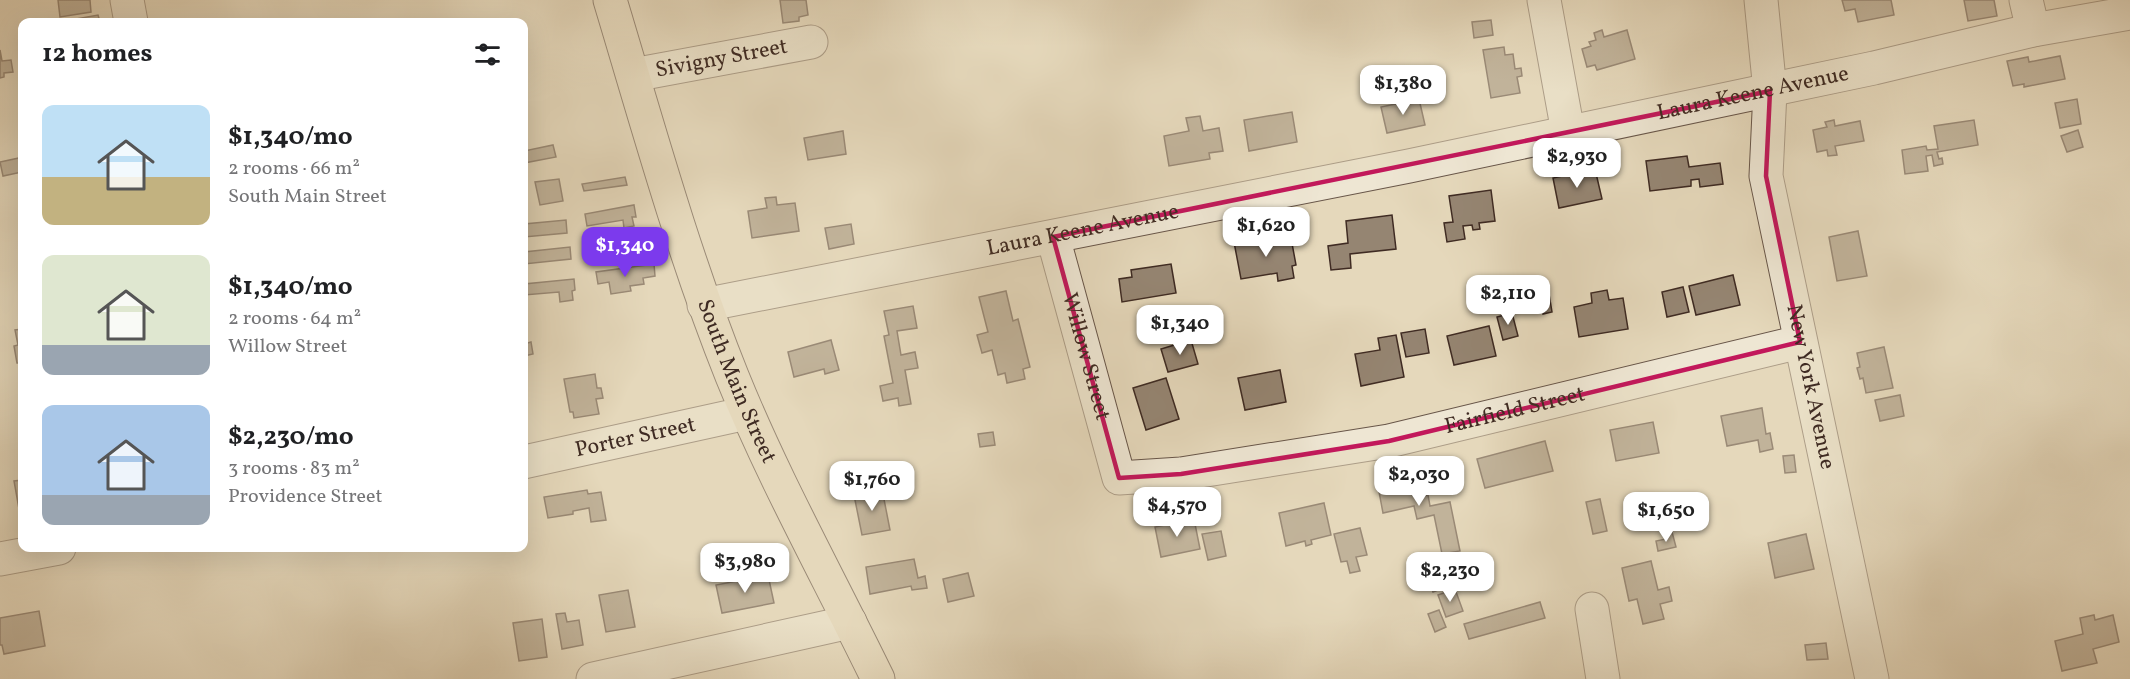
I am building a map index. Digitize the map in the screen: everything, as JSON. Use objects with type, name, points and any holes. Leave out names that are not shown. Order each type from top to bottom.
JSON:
[{"type":"main road","name":"South Main Street","points":[[610,0],[679,230],[747,413],[878,679]]},
{"type":"street","points":[[127,0],[130,18]]},
{"type":"street","points":[[1544,0],[1568,132]]},
{"type":"street","name":"New York Avenue","points":[[1761,0],[1770,91],[1766,176],[1872,679]]},
{"type":"street","name":"Laura Keene Avenue","points":[[705,305],[1053,237],[1770,91],[1936,54],[2030,15],[2130,13]]},
{"type":"street","name":"Sivigny Street","points":[[633,75],[811,42]]},
{"type":"street","name":"Willow Street","points":[[1053,237],[1120,478]]},
{"type":"street","name":"Fairfield Street","points":[[1120,478],[1181,474],[1389,441],[1800,342]]},
{"type":"street","name":"Porter Street","points":[[528,461],[747,413]]},
{"type":"street","points":[[0,559],[38,552]]},
{"type":"street","points":[[1592,609],[1602,679]]},
{"type":"street","points":[[593,679],[850,622]]},
{"type":"highlighted area","points":[[1770,91],[1766,176],[1800,342],[1389,441],[1181,474],[1119,478],[1053,237]]},
{"type":"building","points":[[58,0],[90,0],[91,12],[60,17]]},
{"type":"building","points":[[780,0],[806,0],[808,15],[799,17],[799,21],[783,23]]},
{"type":"building","points":[[1842,0],[1891,0],[1894,15],[1858,22],[1855,9],[1845,11]]},
{"type":"building","points":[[1964,0],[1994,0],[1997,16],[1968,21]]},
{"type":"building","points":[[98,15],[99,18],[81,18]]},
{"type":"building","points":[[1491,20],[1493,35],[1474,38],[1472,22]]},
{"type":"building","points":[[1602,30],[1604,37],[1627,30],[1635,59],[1597,70],[1595,65],[1587,67],[1582,49],[1591,46],[1589,42],[1596,40],[1594,33]]},
{"type":"building","points":[[1504,47],[1505,55],[1513,54],[1515,69],[1521,68],[1522,76],[1517,77],[1520,93],[1491,98],[1483,50]]},
{"type":"building","points":[[0,50],[2,61],[11,60],[13,72],[4,73],[4,77],[0,78]]},
{"type":"building","points":[[2060,56],[2065,79],[2024,87],[2024,84],[2013,86],[2007,61],[2028,57],[2029,62]]},
{"type":"building","points":[[1419,99],[1425,125],[1387,133],[1381,107]]},
{"type":"building","points":[[2077,99],[2081,124],[2060,128],[2055,103]]},
{"type":"building","points":[[1292,112],[1297,142],[1249,151],[1244,120]]},
{"type":"building","points":[[1200,116],[1203,131],[1219,128],[1223,151],[1209,153],[1210,159],[1169,166],[1164,136],[1189,131],[1186,118]]},
{"type":"building","points":[[1834,120],[1835,126],[1860,121],[1864,141],[1835,146],[1837,155],[1828,156],[1827,150],[1817,152],[1813,130],[1827,127],[1825,122]]},
{"type":"building","points":[[1974,120],[1978,145],[1937,152],[1943,164],[1934,166],[1932,155],[1926,156],[1928,171],[1905,174],[1902,150],[1926,146],[1927,150],[1938,149],[1934,126]]},
{"type":"building","points":[[2078,130],[2083,147],[2067,152],[2061,136]]},
{"type":"building","points":[[843,131],[846,154],[808,160],[804,138]]},
{"type":"building","points":[[553,145],[556,157],[528,162],[528,150]]},
{"type":"building","points":[[1687,156],[1689,167],[1720,163],[1723,184],[1700,187],[1699,179],[1691,180],[1691,186],[1650,191],[1646,161]]},
{"type":"building","points":[[18,158],[18,173],[3,176],[0,162]]},
{"type":"building","points":[[1595,169],[1602,199],[1559,208],[1553,178]]},
{"type":"building","points":[[625,177],[627,185],[584,191],[582,184]]},
{"type":"building","points":[[559,179],[563,201],[540,205],[535,182]]},
{"type":"building","points":[[1491,190],[1495,221],[1479,223],[1480,229],[1473,230],[1472,225],[1463,226],[1465,239],[1447,242],[1444,223],[1453,222],[1449,196]]},
{"type":"building","points":[[776,197],[777,205],[795,203],[799,231],[752,238],[748,211],[767,208],[765,198]]},
{"type":"building","points":[[634,205],[636,217],[632,217],[634,226],[624,228],[623,220],[587,226],[585,214]]},
{"type":"building","points":[[1392,215],[1396,249],[1350,254],[1351,268],[1331,270],[1328,246],[1348,243],[1346,221]]},
{"type":"building","points":[[566,220],[567,233],[528,237],[528,224]]},
{"type":"building","points":[[851,224],[854,244],[829,249],[825,228]]},
{"type":"building","points":[[1858,231],[1867,276],[1837,281],[1829,237]]},
{"type":"building","points":[[1273,235],[1274,242],[1291,238],[1296,265],[1292,266],[1294,278],[1278,281],[1277,273],[1241,279],[1234,242]]},
{"type":"building","points":[[640,237],[642,246],[593,257],[591,247]]},
{"type":"building","points":[[570,247],[571,259],[528,264],[528,252]]},
{"type":"building","points":[[654,264],[655,276],[643,278],[644,284],[630,286],[631,291],[611,294],[609,282],[598,284],[596,272]]},
{"type":"building","points":[[1171,264],[1176,293],[1122,302],[1119,279],[1132,277],[1131,270]]},
{"type":"building","points":[[1733,275],[1740,305],[1696,315],[1689,286]]},
{"type":"building","points":[[574,279],[573,300],[560,302],[559,292],[528,295],[528,284]]},
{"type":"building","points":[[1683,287],[1689,312],[1667,317],[1662,292]]},
{"type":"building","points":[[1607,290],[1609,300],[1623,298],[1628,329],[1579,337],[1574,307],[1592,303],[1591,293]]},
{"type":"building","points":[[1006,291],[1013,321],[1018,319],[1030,367],[1023,369],[1025,379],[1007,383],[1005,373],[998,375],[992,350],[982,353],[977,335],[988,332],[979,297]]},
{"type":"building","points":[[1549,294],[1552,312],[1543,314],[1539,296]]},
{"type":"building","points":[[913,306],[917,328],[897,331],[901,355],[915,352],[918,368],[905,370],[911,404],[899,406],[898,398],[883,401],[880,386],[893,383],[884,336],[889,335],[884,311]]},
{"type":"building","points":[[1512,313],[1518,336],[1503,340],[1497,317]]},
{"type":"building","points":[[1489,326],[1496,356],[1454,365],[1447,336]]},
{"type":"building","points":[[1425,329],[1429,353],[1406,357],[1401,333]]},
{"type":"building","points":[[15,330],[18,330],[18,345]]},
{"type":"building","points":[[1396,335],[1404,377],[1361,386],[1355,354],[1380,350],[1378,338]]},
{"type":"building","points":[[831,340],[839,370],[825,374],[824,369],[794,377],[788,352]]},
{"type":"building","points":[[1191,340],[1198,364],[1168,372],[1161,349]]},
{"type":"building","points":[[531,342],[533,354],[528,355],[528,343]]},
{"type":"building","points":[[18,345],[18,363],[17,363],[14,346]]},
{"type":"building","points":[[1884,347],[1893,388],[1866,393],[1863,378],[1860,379],[1857,368],[1860,367],[1857,353]]},
{"type":"building","points":[[1280,370],[1286,402],[1245,410],[1238,378]]},
{"type":"building","points":[[595,374],[597,388],[601,388],[603,398],[596,399],[599,414],[574,418],[573,412],[570,412],[564,379]]},
{"type":"building","points":[[1166,378],[1179,419],[1146,430],[1133,388]]},
{"type":"building","points":[[1900,395],[1904,416],[1880,421],[1875,400]]},
{"type":"building","points":[[1762,408],[1766,434],[1770,433],[1773,449],[1760,452],[1758,440],[1727,446],[1721,416]]},
{"type":"building","points":[[1653,422],[1659,453],[1616,461],[1610,430]]},
{"type":"building","points":[[993,432],[995,445],[980,447],[978,434]]},
{"type":"building","points":[[1545,441],[1553,471],[1485,488],[1477,459]]},
{"type":"building","points":[[1794,455],[1796,472],[1785,473],[1783,456]]},
{"type":"building","points":[[1419,472],[1424,496],[1428,495],[1430,506],[1450,502],[1460,551],[1442,554],[1434,515],[1417,519],[1414,506],[1383,513],[1377,481]]},
{"type":"building","points":[[18,480],[18,503],[14,481]]},
{"type":"building","points":[[882,489],[890,530],[862,535],[854,495]]},
{"type":"building","points":[[587,490],[588,494],[601,492],[606,520],[591,522],[589,508],[573,511],[573,514],[548,518],[544,497]]},
{"type":"building","points":[[1600,499],[1607,531],[1593,534],[1586,502]]},
{"type":"building","points":[[1324,503],[1331,535],[1311,540],[1312,544],[1306,546],[1305,541],[1286,546],[1279,513]]},
{"type":"building","points":[[1194,519],[1200,549],[1161,557],[1155,527]]},
{"type":"building","points":[[1360,528],[1367,555],[1356,557],[1360,571],[1350,573],[1347,561],[1341,562],[1334,534]]},
{"type":"building","points":[[1221,531],[1226,556],[1208,560],[1202,534]]},
{"type":"building","points":[[1672,532],[1676,547],[1658,551],[1656,541],[1666,539],[1665,534]]},
{"type":"building","points":[[1806,534],[1814,569],[1775,578],[1768,543]]},
{"type":"building","points":[[914,559],[918,578],[925,576],[927,588],[912,590],[911,586],[870,594],[866,567]]},
{"type":"building","points":[[1651,561],[1658,590],[1669,587],[1672,601],[1660,604],[1664,619],[1643,624],[1637,599],[1629,601],[1622,568]]},
{"type":"building","points":[[968,573],[974,596],[948,602],[943,579]]},
{"type":"building","points":[[1451,573],[1456,583],[1433,592],[1429,582]]},
{"type":"building","points":[[768,575],[774,603],[722,613],[716,585]]},
{"type":"building","points":[[1455,589],[1463,611],[1446,617],[1438,595]]},
{"type":"building","points":[[628,590],[635,627],[606,632],[599,595]]},
{"type":"building","points":[[1540,602],[1545,618],[1469,639],[1464,624]]},
{"type":"building","points":[[1439,610],[1446,627],[1435,632],[1428,614]]},
{"type":"building","points":[[39,611],[45,646],[4,654],[2,645],[0,645],[0,618]]},
{"type":"building","points":[[565,613],[567,622],[579,620],[583,645],[562,649],[556,614]]},
{"type":"building","points":[[2094,615],[2095,620],[2113,615],[2119,642],[2093,649],[2097,663],[2062,671],[2055,641],[2083,634],[2080,618]]},
{"type":"building","points":[[542,619],[547,657],[519,661],[513,623]]},
{"type":"building","points":[[1826,643],[1828,659],[1807,660],[1805,645]]}]
